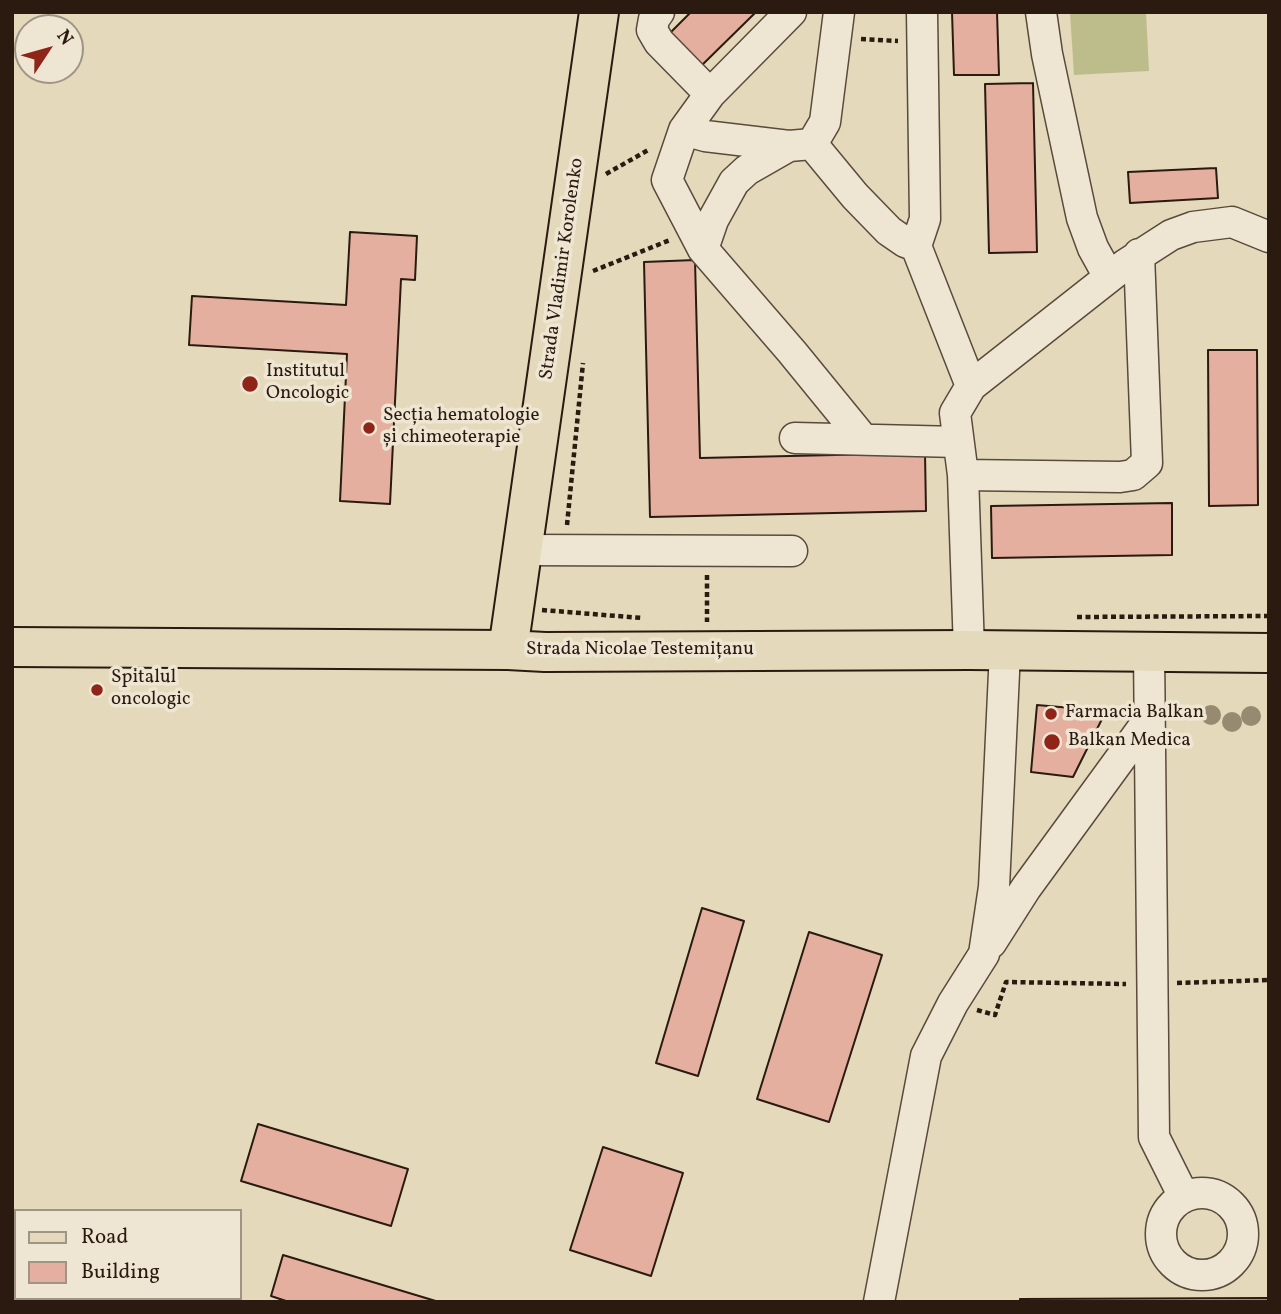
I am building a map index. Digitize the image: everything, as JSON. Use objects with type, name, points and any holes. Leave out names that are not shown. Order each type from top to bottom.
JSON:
[{"type":"main road","name":"Strada Vladimir Korolenko","points":[[508,650],[599,12]]},
{"type":"main road","name":"Strada Nicolae Testemițanu","points":[[12,647],[545,652],[1269,653]]},
{"type":"lane","points":[[659,12],[654,19],[652,30],[659,42],[710,94]]},
{"type":"lane","points":[[790,12],[710,94],[684,130],[667,180],[698,240],[863,439]]},
{"type":"lane","points":[[922,12],[925,219],[916,246],[971,386]]},
{"type":"lane","points":[[1041,12],[1047,54],[1082,218],[1093,248],[1109,277]]},
{"type":"lane","points":[[698,240],[713,220],[734,182],[747,170],[801,145],[825,122],[838,25]]},
{"type":"lane","points":[[684,130],[705,136],[801,145],[889,231],[905,243],[916,246]]},
{"type":"lane","points":[[984,954],[994,887],[987,651],[955,413],[971,386],[1139,254],[1171,235],[1211,224],[1232,222],[1269,237]]},
{"type":"lane","points":[[963,475],[1120,477],[1133,474],[1147,463],[1139,254]]},
{"type":"lane","points":[[795,438],[958,442]]},
{"type":"lane","points":[[521,550],[792,551]]},
{"type":"lane","points":[[1149,651],[1154,1137],[1184,1196]]},
{"type":"lane","points":[[879,1302],[926,1056],[953,1003],[1026,888],[1150,718]]},
{"type":"path","points":[[838,25],[921,43]]},
{"type":"path","points":[[574,192],[684,130]]},
{"type":"path","points":[[592,284],[593,271],[698,240]]},
{"type":"path","points":[[564,550],[585,351]]},
{"type":"path","points":[[706,550],[707,623]]},
{"type":"path","points":[[953,1003],[995,1015],[1006,982],[1153,984],[1269,980]]},
{"type":"green space","points":[[1070,12],[1146,12],[1149,71],[1074,75]]},
{"type":"building","points":[[691,12],[756,12],[697,70],[665,38]]},
{"type":"building","points":[[952,12],[997,12],[999,75],[954,75]]},
{"type":"building","points":[[1033,83],[1037,252],[989,253],[985,84]]},
{"type":"building","points":[[1216,168],[1218,198],[1130,203],[1128,172]]},
{"type":"building","name":"Secția hematologie și chimeoterapie","points":[[350,232],[417,236],[415,280],[401,279],[390,504],[340,501],[347,354],[189,345],[192,296],[346,305]]},
{"type":"building","points":[[695,260],[700,458],[925,453],[926,511],[650,517],[644,262]]},
{"type":"building","points":[[1208,350],[1257,350],[1258,505],[1209,506]]},
{"type":"building","points":[[1172,503],[1172,555],[992,558],[991,506]]},
{"type":"building","points":[[1037,705],[1106,711],[1073,777],[1031,772]]},
{"type":"building","points":[[702,908],[744,921],[698,1076],[656,1063]]},
{"type":"building","points":[[809,932],[882,955],[829,1122],[757,1099]]},
{"type":"building","points":[[258,1124],[408,1169],[391,1226],[241,1181]]},
{"type":"building","points":[[603,1147],[683,1173],[651,1276],[570,1250]]},
{"type":"building","points":[[283,1255],[439,1302],[289,1302],[271,1296]]},
{"type":"building","points":[[1269,1298],[1269,1302],[1020,1302],[1020,1299]]},
{"type":"place","name":"Institutul Oncologic","points":[[250,384]]},
{"type":"place","name":"Secția hematologie și chimeoterapie","points":[[369,428]]},
{"type":"place","name":"Spitalul oncologic","points":[[97,690]]},
{"type":"place","name":"Farmacia Balkan","points":[[1051,714]]},
{"type":"place","name":"Balkan Medica","points":[[1052,742]]}]
